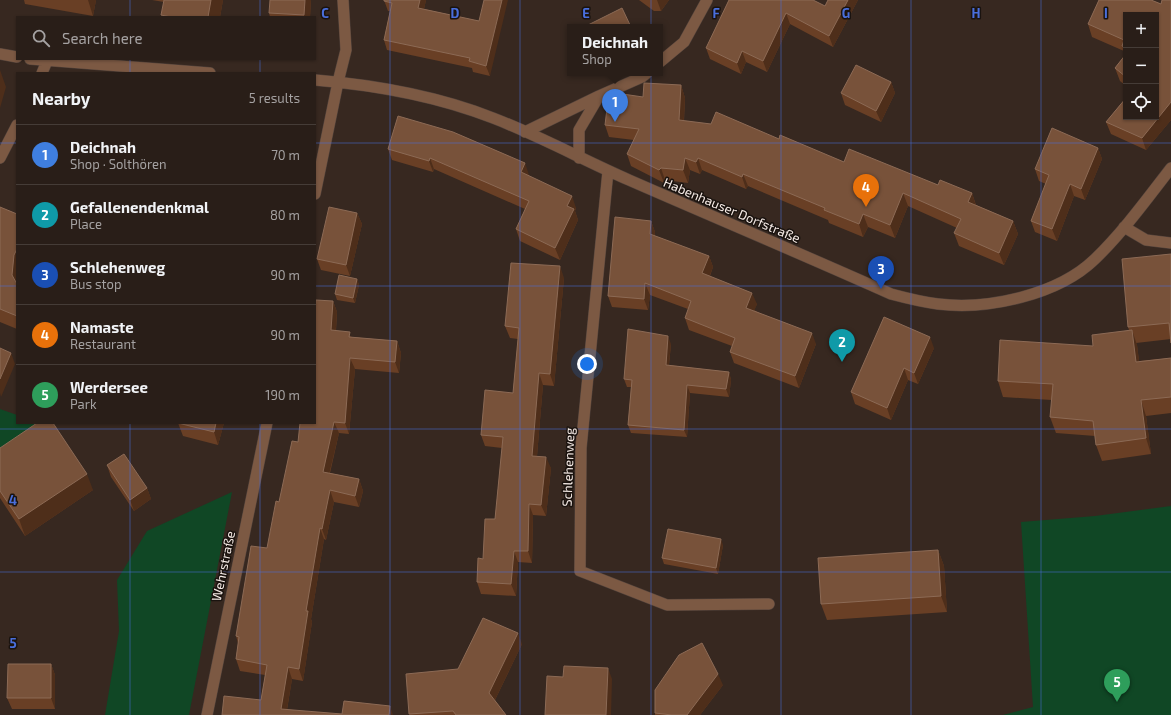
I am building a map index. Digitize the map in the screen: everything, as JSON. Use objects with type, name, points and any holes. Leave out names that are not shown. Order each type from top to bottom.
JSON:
[{"type":"street","points":[[316,189],[346,50],[343,0]]},
{"type":"street","points":[[663,60],[684,42],[707,0]]},
{"type":"street","points":[[0,54],[16,57]]},
{"type":"street","points":[[38,60],[196,72]]},
{"type":"street","points":[[42,72],[46,61]]},
{"type":"street","points":[[525,132],[643,76]]},
{"type":"street","name":"Habenhauser Dorfstraße","points":[[316,80],[394,90],[445,102],[493,118],[608,171],[891,294],[918,301],[939,304],[985,304],[1014,299],[1041,292],[1064,282],[1094,260],[1124,227],[1171,168]]},
{"type":"street","points":[[579,158],[579,130],[599,96]]},
{"type":"street","points":[[0,158],[16,127]]},
{"type":"street","name":"Schlehenweg","points":[[608,171],[581,448],[580,571],[667,604],[769,604]]},
{"type":"street","points":[[1124,227],[1146,240],[1171,243]]},
{"type":"street","name":"Wehrstraße","points":[[207,715],[267,424]]},
{"type":"green space","points":[[0,409],[16,415],[16,424],[37,424],[43,432],[0,461]]},
{"type":"green space","points":[[232,492],[189,715],[105,715],[119,631],[117,580],[147,531]]},
{"type":"green space","points":[[1171,506],[1171,715],[1003,715],[1033,707],[1021,522],[1095,516]]},
{"type":"building","points":[[164,0],[211,0],[208,16],[161,15]]},
{"type":"building","points":[[270,0],[305,0],[304,15],[269,13]]},
{"type":"building","points":[[384,0],[420,0],[418,8],[479,21],[484,0],[502,0],[486,66],[469,61],[470,58],[384,40],[392,3]]},
{"type":"building","points":[[729,0],[813,0],[825,6],[828,0],[848,0],[829,36],[786,13],[763,61],[742,51],[737,63],[706,48]]},
{"type":"building","points":[[1099,0],[1151,0],[1161,4],[1162,0],[1171,0],[1171,102],[1159,117],[1159,12],[1123,12],[1123,40],[1088,24]]},
{"type":"building","points":[[622,8],[630,24],[590,24]]},
{"type":"building","points":[[1123,58],[1123,75],[1115,68]]},
{"type":"building","points":[[856,65],[891,82],[876,111],[841,93]]},
{"type":"building","points":[[644,83],[681,85],[679,120],[711,124],[716,112],[779,139],[780,135],[844,162],[849,149],[938,185],[940,180],[972,193],[968,202],[1013,221],[999,253],[954,233],[961,219],[903,193],[890,225],[863,214],[859,224],[824,210],[825,208],[743,174],[742,177],[698,158],[696,162],[685,158],[683,170],[661,168],[659,170],[627,154],[639,129],[605,125],[609,92],[643,97]]},
{"type":"building","points":[[1123,102],[1123,120],[1156,120],[1142,138],[1106,122]]},
{"type":"building","points":[[398,116],[453,132],[525,163],[521,172],[572,196],[567,206],[574,209],[555,248],[516,229],[529,201],[430,158],[429,161],[388,149]]},
{"type":"building","points":[[1052,128],[1098,148],[1081,189],[1070,184],[1052,229],[1031,221],[1049,175],[1035,169]]},
{"type":"building","points":[[0,207],[16,214],[16,251],[14,255],[12,275],[16,282],[16,316],[0,309]]},
{"type":"building","points":[[329,207],[357,213],[346,265],[317,259]]},
{"type":"building","points":[[615,217],[651,221],[650,234],[709,256],[702,273],[752,293],[746,308],[812,333],[795,376],[730,352],[735,338],[685,318],[691,301],[645,283],[644,299],[608,296]]},
{"type":"building","points":[[1171,254],[1171,343],[1169,323],[1128,327],[1122,259]]},
{"type":"building","points":[[511,263],[560,266],[550,374],[539,373],[532,456],[546,457],[541,505],[529,504],[528,551],[514,551],[511,584],[477,582],[478,558],[483,559],[485,519],[495,519],[503,437],[481,435],[485,390],[513,393],[519,328],[505,326]]},
{"type":"building","points":[[339,275],[357,279],[353,298],[335,294]]},
{"type":"building","points":[[316,300],[333,301],[331,330],[350,332],[349,337],[397,341],[395,362],[350,358],[345,423],[334,422],[323,472],[359,479],[355,496],[330,490],[322,529],[320,528],[306,611],[308,611],[299,669],[288,667],[281,709],[342,714],[344,701],[390,706],[389,715],[222,715],[224,696],[261,700],[267,665],[236,659],[239,637],[236,636],[251,546],[267,548],[276,501],[279,502],[292,441],[298,442],[300,424],[316,424]]},
{"type":"building","points":[[884,317],[930,337],[914,373],[904,368],[887,408],[851,392]]},
{"type":"building","points":[[628,329],[668,336],[666,365],[729,372],[726,389],[687,385],[684,430],[628,425],[632,380],[624,379]]},
{"type":"building","points":[[1132,330],[1136,362],[1171,358],[1171,397],[1141,400],[1146,438],[1096,445],[1093,421],[1050,417],[1053,384],[998,381],[1000,340],[1093,346],[1092,335]]},
{"type":"building","points":[[0,348],[11,353],[0,379]]},
{"type":"building","points":[[36,424],[54,424],[87,474],[19,519],[0,491],[0,448]]},
{"type":"building","points":[[182,424],[216,424],[214,432]]},
{"type":"building","points":[[124,454],[147,488],[130,500],[107,465]]},
{"type":"building","points":[[668,529],[721,539],[716,568],[662,558]]},
{"type":"building","points":[[938,550],[941,596],[821,604],[818,558]]},
{"type":"building","points":[[483,618],[518,633],[489,693],[506,715],[456,715],[453,711],[409,714],[406,674],[458,669]]},
{"type":"building","points":[[702,643],[718,674],[687,715],[655,713],[655,690],[679,655]]},
{"type":"building","points":[[8,664],[51,664],[51,698],[7,698]]},
{"type":"building","points":[[564,666],[608,668],[606,715],[545,715],[547,676],[563,677]]},
{"type":"place","name":"Deichnah","points":[[615,122]]},
{"type":"place","name":"Namaste","points":[[866,207]]},
{"type":"place","name":"Schlehenweg","points":[[881,289]]},
{"type":"place","name":"Gefallenendenkmal","points":[[842,362]]},
{"type":"place","name":"Werdersee","points":[[1117,702]]}]
